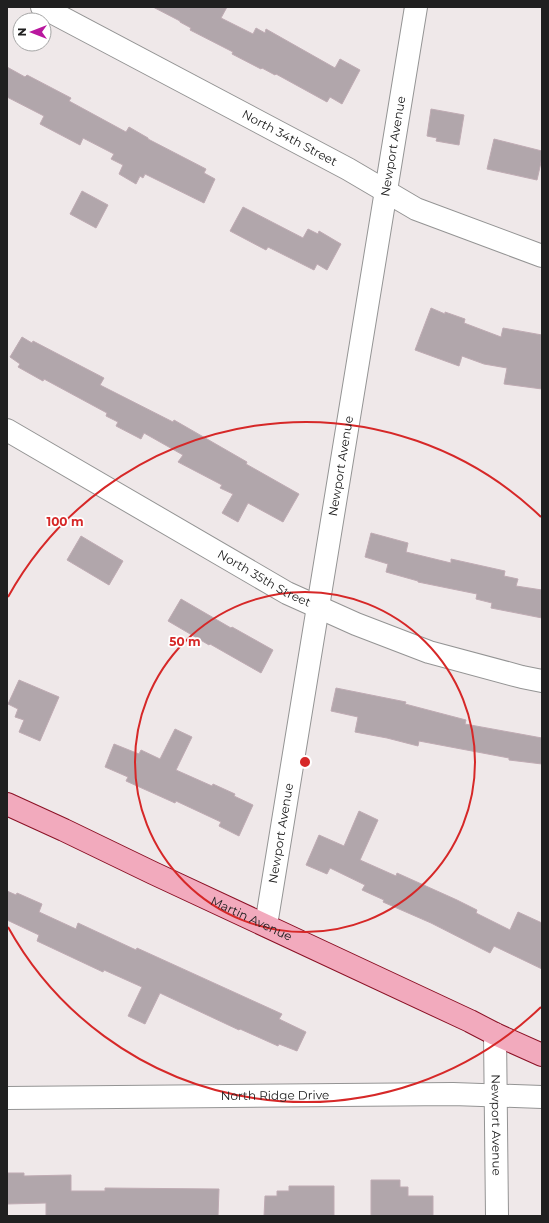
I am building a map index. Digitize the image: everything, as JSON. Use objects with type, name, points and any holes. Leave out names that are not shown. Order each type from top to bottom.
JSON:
[{"type":"main road","name":"Martin Avenue","points":[[7,804],[495,1034],[542,1054]]},
{"type":"street","name":"North 34th Street","points":[[42,7],[348,169],[416,209],[542,256]]},
{"type":"street","name":"Newport Avenue","points":[[266,925],[416,7]]},
{"type":"street","name":"North 35th Street","points":[[7,430],[286,593],[356,624],[429,652],[542,681]]},
{"type":"street","name":"Newport Avenue","points":[[495,1034],[497,1216]]},
{"type":"street","name":"North Ridge Drive","points":[[7,1098],[496,1095],[542,1097]]},
{"type":"building","points":[[153,7],[227,7],[221,18],[253,34],[256,28],[265,33],[266,29],[335,68],[340,59],[360,70],[342,104],[330,97],[327,102],[276,74],[275,75],[262,68],[261,69],[232,54],[233,52],[190,30],[191,28],[180,21]]},
{"type":"building","points":[[7,67],[25,77],[27,75],[71,98],[69,101],[126,132],[129,127],[148,139],[206,169],[204,173],[215,179],[204,203],[145,174],[143,178],[140,176],[136,184],[119,174],[123,165],[111,159],[114,154],[83,138],[80,145],[40,124],[44,116],[7,97]]},
{"type":"building","points":[[431,109],[464,115],[459,145],[436,141],[437,138],[427,136]]},
{"type":"building","points":[[494,139],[542,151],[537,180],[487,169]]},
{"type":"building","points":[[82,191],[108,205],[96,228],[70,214]]},
{"type":"building","points":[[243,207],[303,238],[308,229],[318,234],[319,231],[341,244],[327,270],[317,264],[314,270],[268,247],[266,250],[230,231]]},
{"type":"building","points":[[431,308],[445,314],[445,312],[465,319],[464,323],[501,337],[503,328],[542,335],[542,389],[504,384],[507,368],[484,364],[462,356],[459,366],[415,350]]},
{"type":"building","points":[[22,337],[32,343],[33,341],[104,378],[100,385],[173,422],[174,420],[299,494],[283,522],[248,503],[238,522],[222,513],[233,494],[220,488],[222,485],[178,462],[183,455],[144,433],[141,439],[116,426],[118,422],[106,416],[107,413],[44,379],[43,381],[18,367],[20,364],[10,357]]},
{"type":"building","points":[[371,533],[408,543],[406,552],[451,563],[451,559],[505,571],[504,576],[518,579],[516,586],[542,590],[542,618],[491,608],[492,603],[476,599],[477,594],[418,582],[386,572],[388,564],[365,557]]},
{"type":"building","points":[[81,536],[123,561],[109,585],[67,560]]},
{"type":"building","points":[[181,599],[273,650],[261,673],[168,621]]},
{"type":"building","points":[[19,680],[59,697],[40,741],[19,732],[24,720],[15,717],[18,709],[8,704]]},
{"type":"building","points":[[336,688],[406,702],[405,704],[466,720],[465,724],[542,738],[542,764],[509,760],[509,758],[419,741],[418,746],[355,732],[358,717],[331,711]]},
{"type":"building","points":[[175,729],[192,737],[176,770],[212,786],[213,784],[235,794],[234,796],[253,805],[239,836],[219,826],[221,822],[176,801],[175,803],[126,781],[128,777],[105,767],[114,744],[139,754],[141,750],[160,759]]},
{"type":"building","points":[[359,811],[378,820],[360,860],[396,876],[397,873],[457,900],[477,910],[476,913],[510,930],[518,912],[542,923],[542,969],[494,946],[490,953],[431,923],[383,902],[384,900],[362,890],[365,885],[330,868],[327,874],[306,865],[319,835],[344,846]]},
{"type":"building","points":[[7,891],[16,895],[17,893],[42,904],[39,912],[76,929],[78,923],[136,950],[137,948],[282,1014],[279,1019],[306,1032],[297,1051],[279,1044],[278,1046],[240,1029],[239,1030],[160,993],[145,1024],[128,1016],[142,987],[104,970],[103,972],[37,941],[39,935],[7,920]]},
{"type":"building","points":[[7,1173],[24,1173],[24,1176],[71,1175],[71,1191],[105,1191],[105,1188],[219,1189],[218,1216],[46,1216],[46,1203],[7,1204]]},
{"type":"building","points":[[371,1180],[400,1180],[400,1187],[408,1187],[408,1196],[433,1196],[433,1216],[371,1216]]},
{"type":"building","points":[[289,1186],[334,1186],[334,1216],[264,1216],[265,1196],[277,1196],[277,1191],[289,1191]]}]
